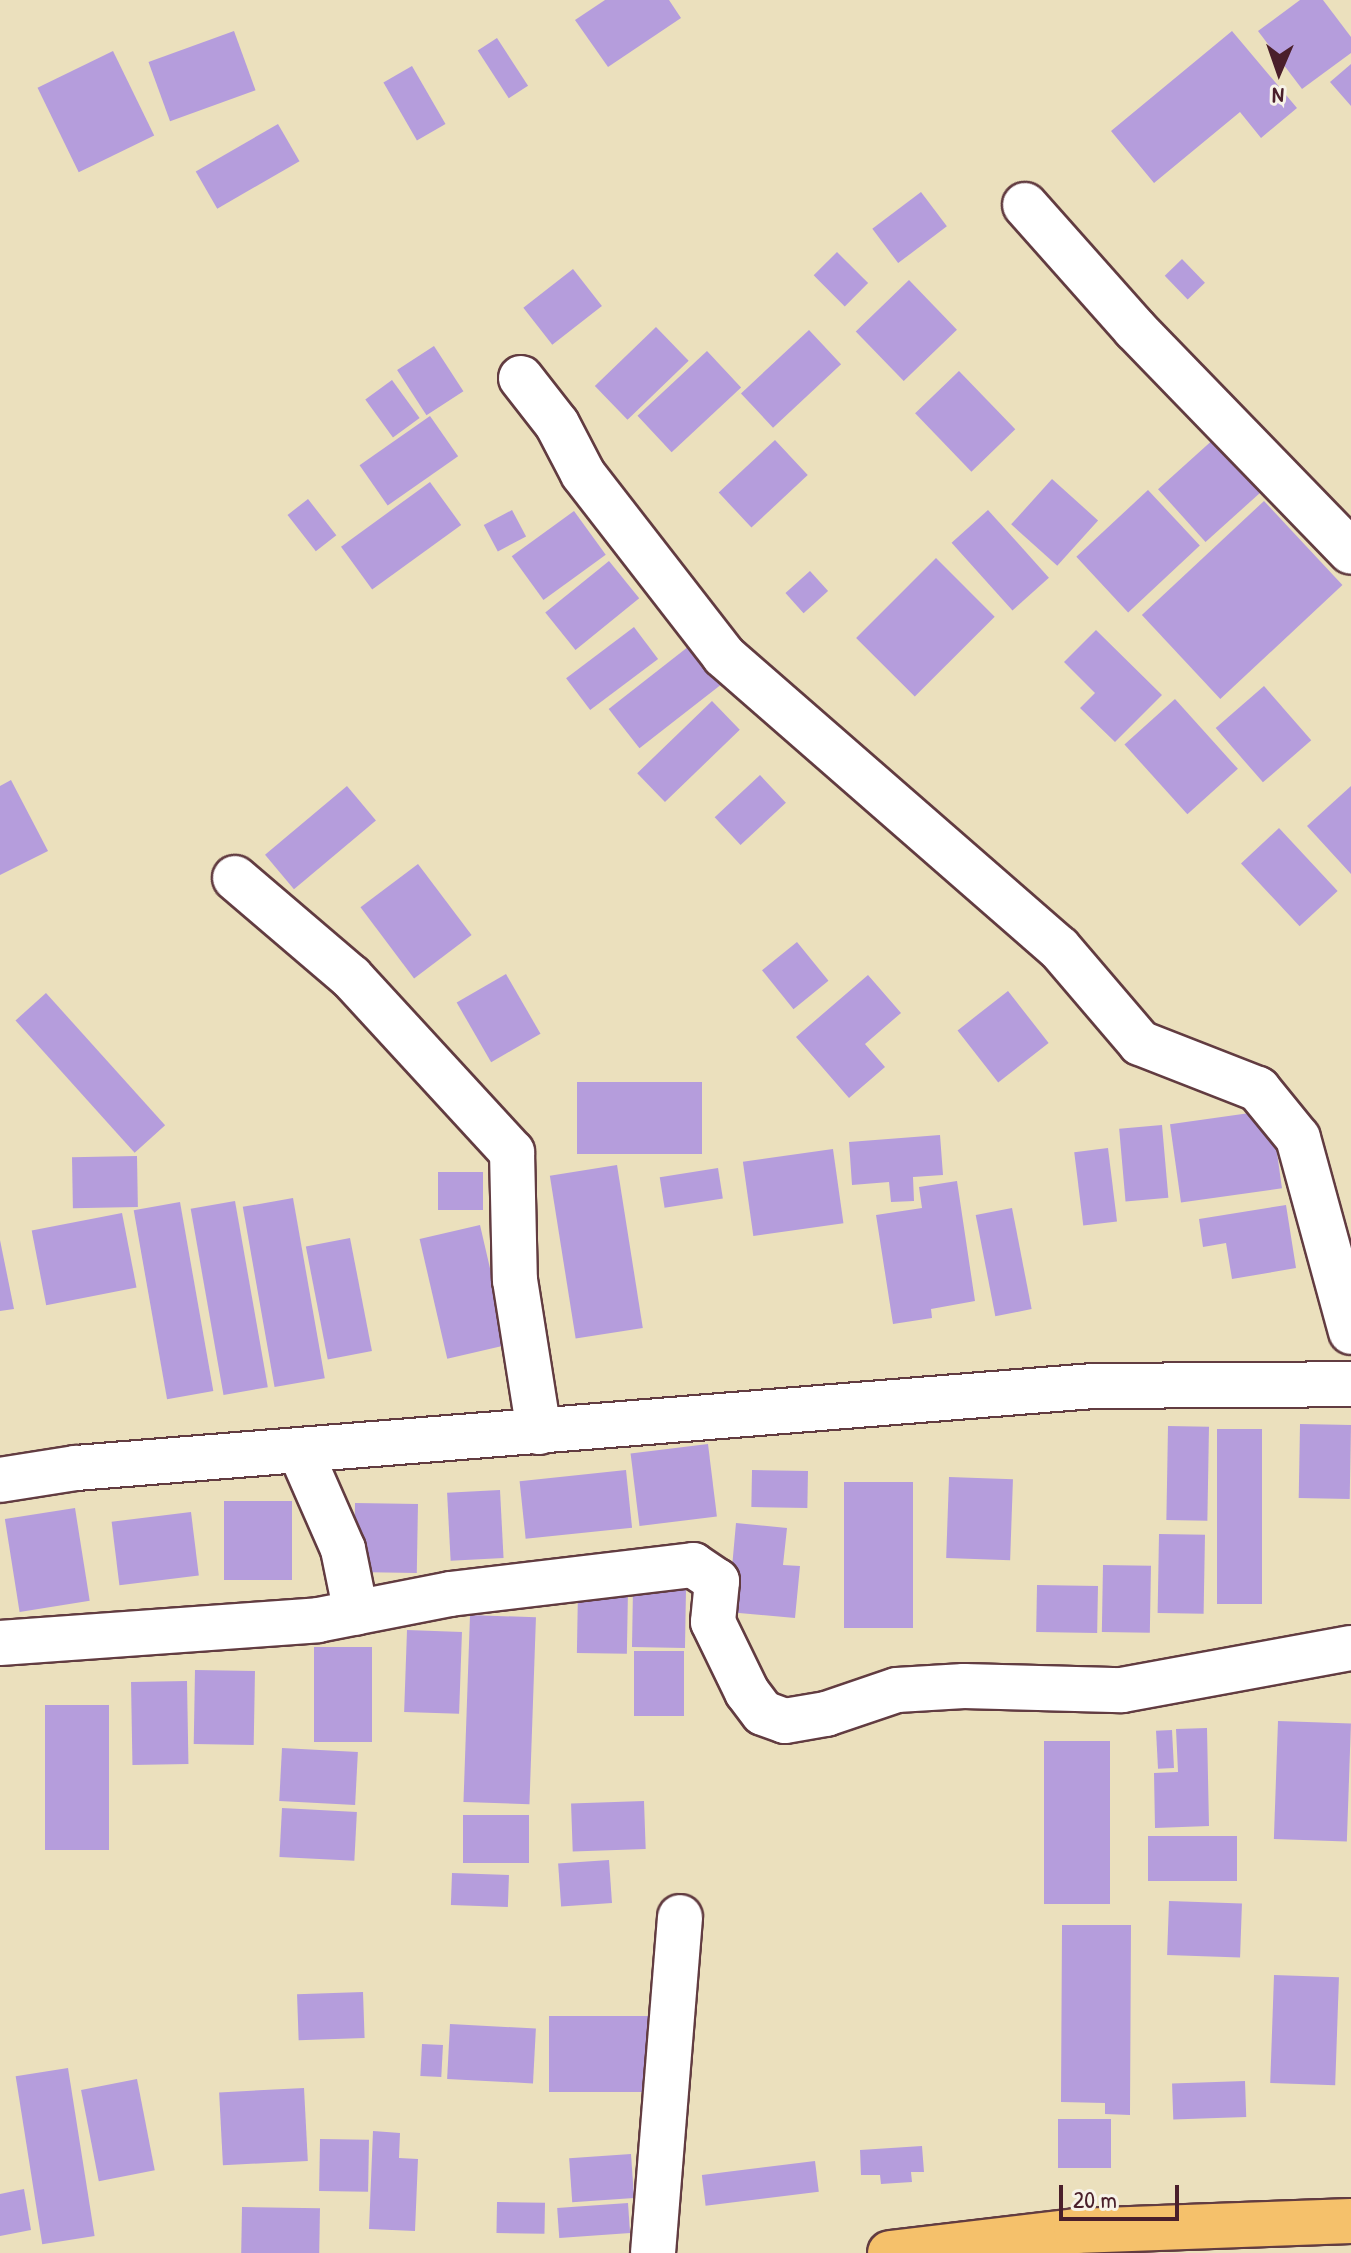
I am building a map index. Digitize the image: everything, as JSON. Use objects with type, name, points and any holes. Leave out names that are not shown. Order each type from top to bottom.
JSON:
[{"type":"main road","points":[[890,2253],[1351,2221]]},
{"type":"street","points":[[1025,205],[1135,329],[1351,552]]},
{"type":"street","points":[[521,378],[557,424],[583,474],[724,656],[1059,948],[1140,1043],[1258,1089],[1298,1138],[1351,1332]]},
{"type":"street","points":[[235,878],[351,977],[512,1152],[515,1280],[539,1432]]},
{"type":"street","points":[[0,1480],[76,1468],[1094,1386],[1351,1384]]},
{"type":"street","points":[[300,1451],[343,1549],[356,1613]]},
{"type":"street","points":[[0,1643],[356,1613],[450,1594],[693,1565],[717,1581],[713,1622],[747,1692],[763,1713],[785,1721],[826,1714],[897,1690],[964,1686],[1122,1690],[1351,1648]]},
{"type":"street","points":[[653,2253],[680,1917]]},
{"type":"building","points":[[605,0],[669,0],[681,18],[608,67],[575,20]]},
{"type":"building","points":[[1300,0],[1323,0],[1351,37],[1351,53],[1302,89],[1258,31]]},
{"type":"building","points":[[234,31],[256,90],[170,121],[148,62]]},
{"type":"building","points":[[1232,31],[1297,108],[1261,138],[1240,112],[1154,183],[1111,131]]},
{"type":"building","points":[[497,38],[528,86],[509,98],[478,51]]},
{"type":"building","points":[[113,51],[154,135],[79,172],[38,88]]},
{"type":"building","points":[[1351,64],[1351,106],[1330,82]]},
{"type":"building","points":[[412,66],[446,124],[417,141],[383,82]]},
{"type":"building","points":[[278,124],[300,161],[217,209],[196,172]]},
{"type":"building","points":[[921,192],[947,226],[898,263],[872,229]]},
{"type":"building","points":[[837,252],[868,283],[845,306],[814,275]]},
{"type":"building","points":[[1182,259],[1205,283],[1188,299],[1165,276]]},
{"type":"building","points":[[573,269],[602,306],[552,345],[523,308]]},
{"type":"building","points":[[909,280],[957,330],[904,381],[856,331]]},
{"type":"building","points":[[656,327],[689,361],[628,420],[595,386]]},
{"type":"building","points":[[809,330],[841,364],[773,428],[741,393]]},
{"type":"building","points":[[434,346],[463,391],[427,415],[397,370]]},
{"type":"building","points":[[707,351],[741,388],[672,452],[638,416]]},
{"type":"building","points":[[959,371],[1015,429],[971,472],[915,413]]},
{"type":"building","points":[[392,380],[420,418],[393,437],[365,399]]},
{"type":"building","points":[[430,416],[458,456],[388,505],[360,465]]},
{"type":"building","points":[[1216,437],[1264,490],[1206,542],[1158,489]]},
{"type":"building","points":[[775,440],[808,475],[751,528],[719,493]]},
{"type":"building","points":[[1052,479],[1098,520],[1057,566],[1011,524]]},
{"type":"building","points":[[430,482],[461,525],[372,590],[341,547]]},
{"type":"building","points":[[1148,490],[1200,546],[1128,612],[1076,557]]},
{"type":"building","points":[[308,499],[336,535],[316,551],[288,515]]},
{"type":"building","points":[[1264,501],[1342,585],[1220,699],[1142,615]]},
{"type":"building","points":[[512,510],[526,536],[498,552],[484,525]]},
{"type":"building","points":[[988,510],[1049,578],[1012,610],[952,543]]},
{"type":"building","points":[[574,511],[606,555],[543,600],[512,556]]},
{"type":"building","points":[[936,558],[995,617],[915,697],[856,638]]},
{"type":"building","points":[[609,561],[639,598],[575,650],[545,613]]},
{"type":"building","points":[[810,571],[828,591],[804,613],[785,593]]},
{"type":"building","points":[[634,627],[658,659],[590,710],[566,678]]},
{"type":"building","points":[[1096,630],[1162,695],[1115,742],[1080,708],[1095,693],[1064,662]]},
{"type":"building","points":[[693,643],[724,682],[639,748],[609,709]]},
{"type":"building","points":[[1264,686],[1311,740],[1263,782],[1216,728]]},
{"type":"building","points":[[1175,699],[1238,769],[1187,814],[1124,745]]},
{"type":"building","points":[[712,701],[740,730],[665,802],[637,773]]},
{"type":"building","points":[[760,775],[786,803],[741,845],[715,817]]},
{"type":"building","points":[[11,780],[48,851],[0,875],[0,786]]},
{"type":"building","points":[[347,786],[376,820],[294,889],[265,855]]},
{"type":"building","points":[[1351,786],[1351,874],[1307,826]]},
{"type":"building","points":[[1279,828],[1338,891],[1300,926],[1241,863]]},
{"type":"building","points":[[418,864],[472,935],[414,978],[360,907]]},
{"type":"building","points":[[797,942],[828,981],[793,1009],[762,970]]},
{"type":"building","points":[[506,974],[540,1034],[491,1062],[457,1002]]},
{"type":"building","points":[[868,975],[901,1013],[865,1044],[885,1067],[849,1098],[796,1037]]},
{"type":"building","points":[[1008,991],[1049,1043],[998,1082],[958,1030]]},
{"type":"building","points":[[46,993],[165,1125],[135,1153],[16,1020]]},
{"type":"building","points":[[577,1082],[702,1082],[702,1154],[577,1154]]},
{"type":"building","points":[[1271,1110],[1282,1188],[1181,1202],[1170,1124]]},
{"type":"building","points":[[1162,1125],[1168,1198],[1126,1201],[1119,1129]]},
{"type":"building","points":[[940,1135],[943,1175],[913,1177],[914,1201],[891,1202],[889,1182],[852,1185],[849,1142]]},
{"type":"building","points":[[1108,1148],[1117,1221],[1083,1226],[1074,1152]]},
{"type":"building","points":[[833,1149],[843,1223],[753,1236],[743,1162]]},
{"type":"building","points":[[137,1156],[138,1207],[73,1208],[72,1157]]},
{"type":"building","points":[[617,1165],[643,1328],[576,1339],[550,1176]]},
{"type":"building","points":[[718,1168],[723,1199],[665,1208],[660,1177]]},
{"type":"building","points":[[438,1172],[483,1172],[483,1210],[438,1210]]},
{"type":"building","points":[[957,1181],[975,1301],[931,1309],[932,1318],[893,1324],[876,1215],[922,1208],[919,1187]]},
{"type":"building","points":[[293,1198],[325,1378],[275,1387],[243,1207]]},
{"type":"building","points":[[235,1201],[268,1387],[224,1395],[191,1209]]},
{"type":"building","points":[[180,1202],[213,1391],[167,1399],[134,1210]]},
{"type":"building","points":[[1286,1205],[1296,1268],[1232,1279],[1226,1243],[1203,1247],[1199,1219]]},
{"type":"building","points":[[1012,1208],[1032,1309],[995,1316],[976,1215]]},
{"type":"building","points":[[122,1213],[137,1288],[46,1305],[32,1231]]},
{"type":"building","points":[[480,1225],[508,1345],[447,1359],[420,1239]]},
{"type":"building","points":[[350,1238],[372,1351],[328,1359],[306,1247]]},
{"type":"building","points":[[0,1240],[14,1309],[0,1311]]},
{"type":"building","points":[[1300,1424],[1351,1425],[1350,1499],[1299,1498]]},
{"type":"building","points":[[1168,1426],[1209,1427],[1207,1521],[1166,1520]]},
{"type":"building","points":[[1217,1429],[1262,1429],[1262,1604],[1217,1604]]},
{"type":"building","points":[[708,1444],[717,1516],[639,1526],[631,1454]]},
{"type":"building","points":[[626,1470],[632,1528],[526,1539],[520,1481]]},
{"type":"building","points":[[752,1470],[808,1471],[807,1508],[751,1507]]},
{"type":"building","points":[[949,1477],[1013,1479],[1010,1560],[946,1558]]},
{"type":"building","points":[[844,1482],[913,1482],[913,1628],[844,1628]]},
{"type":"building","points":[[500,1490],[504,1558],[451,1561],[447,1493]]},
{"type":"building","points":[[224,1501],[292,1501],[292,1580],[224,1580]]},
{"type":"building","points":[[355,1503],[418,1504],[417,1573],[354,1572]]},
{"type":"building","points":[[75,1508],[90,1601],[20,1612],[5,1519]]},
{"type":"building","points":[[191,1512],[199,1576],[119,1585],[112,1522]]},
{"type":"building","points":[[736,1523],[787,1528],[783,1565],[800,1566],[795,1618],[728,1612]]},
{"type":"building","points":[[1159,1534],[1205,1535],[1204,1614],[1158,1613]]},
{"type":"building","points":[[1103,1565],[1151,1566],[1150,1633],[1102,1632]]},
{"type":"building","points":[[1037,1585],[1098,1586],[1097,1633],[1036,1632]]},
{"type":"building","points":[[578,1589],[628,1590],[627,1654],[577,1653]]},
{"type":"building","points":[[633,1589],[686,1590],[685,1648],[632,1647]]},
{"type":"building","points":[[470,1615],[536,1617],[529,1804],[463,1802]]},
{"type":"building","points":[[407,1630],[462,1632],[459,1714],[404,1712]]},
{"type":"building","points":[[314,1647],[372,1647],[372,1742],[314,1742]]},
{"type":"building","points":[[634,1651],[684,1651],[684,1716],[634,1716]]},
{"type":"building","points":[[195,1670],[255,1671],[254,1745],[194,1744]]},
{"type":"building","points":[[187,1681],[188,1764],[132,1765],[131,1682]]},
{"type":"building","points":[[45,1705],[109,1705],[109,1850],[45,1850]]},
{"type":"building","points":[[1278,1721],[1351,1724],[1347,1841],[1274,1839]]},
{"type":"building","points":[[1207,1728],[1209,1826],[1155,1828],[1154,1773],[1178,1772],[1176,1729]]},
{"type":"building","points":[[1172,1730],[1174,1768],[1158,1769],[1156,1731]]},
{"type":"building","points":[[1044,1741],[1110,1741],[1110,1904],[1044,1904]]},
{"type":"building","points":[[282,1748],[358,1752],[355,1805],[279,1801]]},
{"type":"building","points":[[644,1801],[646,1849],[573,1852],[571,1804]]},
{"type":"building","points":[[282,1808],[357,1812],[354,1861],[279,1857]]},
{"type":"building","points":[[463,1815],[529,1815],[529,1863],[463,1863]]},
{"type":"building","points":[[1148,1836],[1237,1836],[1237,1881],[1148,1881]]},
{"type":"building","points":[[609,1860],[612,1903],[561,1906],[558,1864]]},
{"type":"building","points":[[452,1873],[509,1875],[508,1907],[451,1905]]},
{"type":"building","points":[[1169,1901],[1242,1904],[1240,1958],[1167,1955]]},
{"type":"building","points":[[1062,1925],[1131,1925],[1130,2115],[1105,2114],[1105,2103],[1061,2102]]},
{"type":"building","points":[[1274,1975],[1339,1977],[1335,2085],[1270,2083]]},
{"type":"building","points":[[363,1992],[365,2038],[299,2040],[297,1994]]},
{"type":"building","points":[[549,2016],[654,2016],[654,2092],[549,2092]]},
{"type":"building","points":[[450,2024],[536,2029],[533,2083],[447,2079]]},
{"type":"building","points":[[422,2044],[443,2045],[441,2077],[420,2076]]},
{"type":"building","points":[[68,2068],[95,2236],[42,2244],[16,2076]]},
{"type":"building","points":[[137,2079],[155,2170],[99,2181],[81,2090]]},
{"type":"building","points":[[1245,2081],[1246,2117],[1173,2120],[1172,2084]]},
{"type":"building","points":[[304,2088],[308,2161],[223,2165],[219,2092]]},
{"type":"building","points":[[1058,2119],[1111,2119],[1111,2168],[1058,2168]]},
{"type":"building","points":[[373,2131],[400,2133],[399,2158],[418,2159],[415,2231],[369,2229]]},
{"type":"building","points":[[320,2139],[369,2140],[368,2192],[319,2191]]},
{"type":"building","points":[[922,2146],[924,2172],[911,2172],[912,2182],[881,2184],[880,2175],[861,2175],[860,2150]]},
{"type":"building","points":[[631,2154],[634,2198],[572,2202],[569,2158]]},
{"type":"building","points":[[815,2161],[819,2192],[706,2206],[702,2175]]},
{"type":"building","points":[[24,2189],[31,2230],[0,2236],[0,2194]]},
{"type":"building","points":[[497,2202],[545,2203],[544,2234],[496,2233]]},
{"type":"building","points":[[628,2203],[630,2233],[559,2238],[557,2208]]},
{"type":"building","points":[[242,2207],[320,2208],[319,2253],[241,2253]]}]
